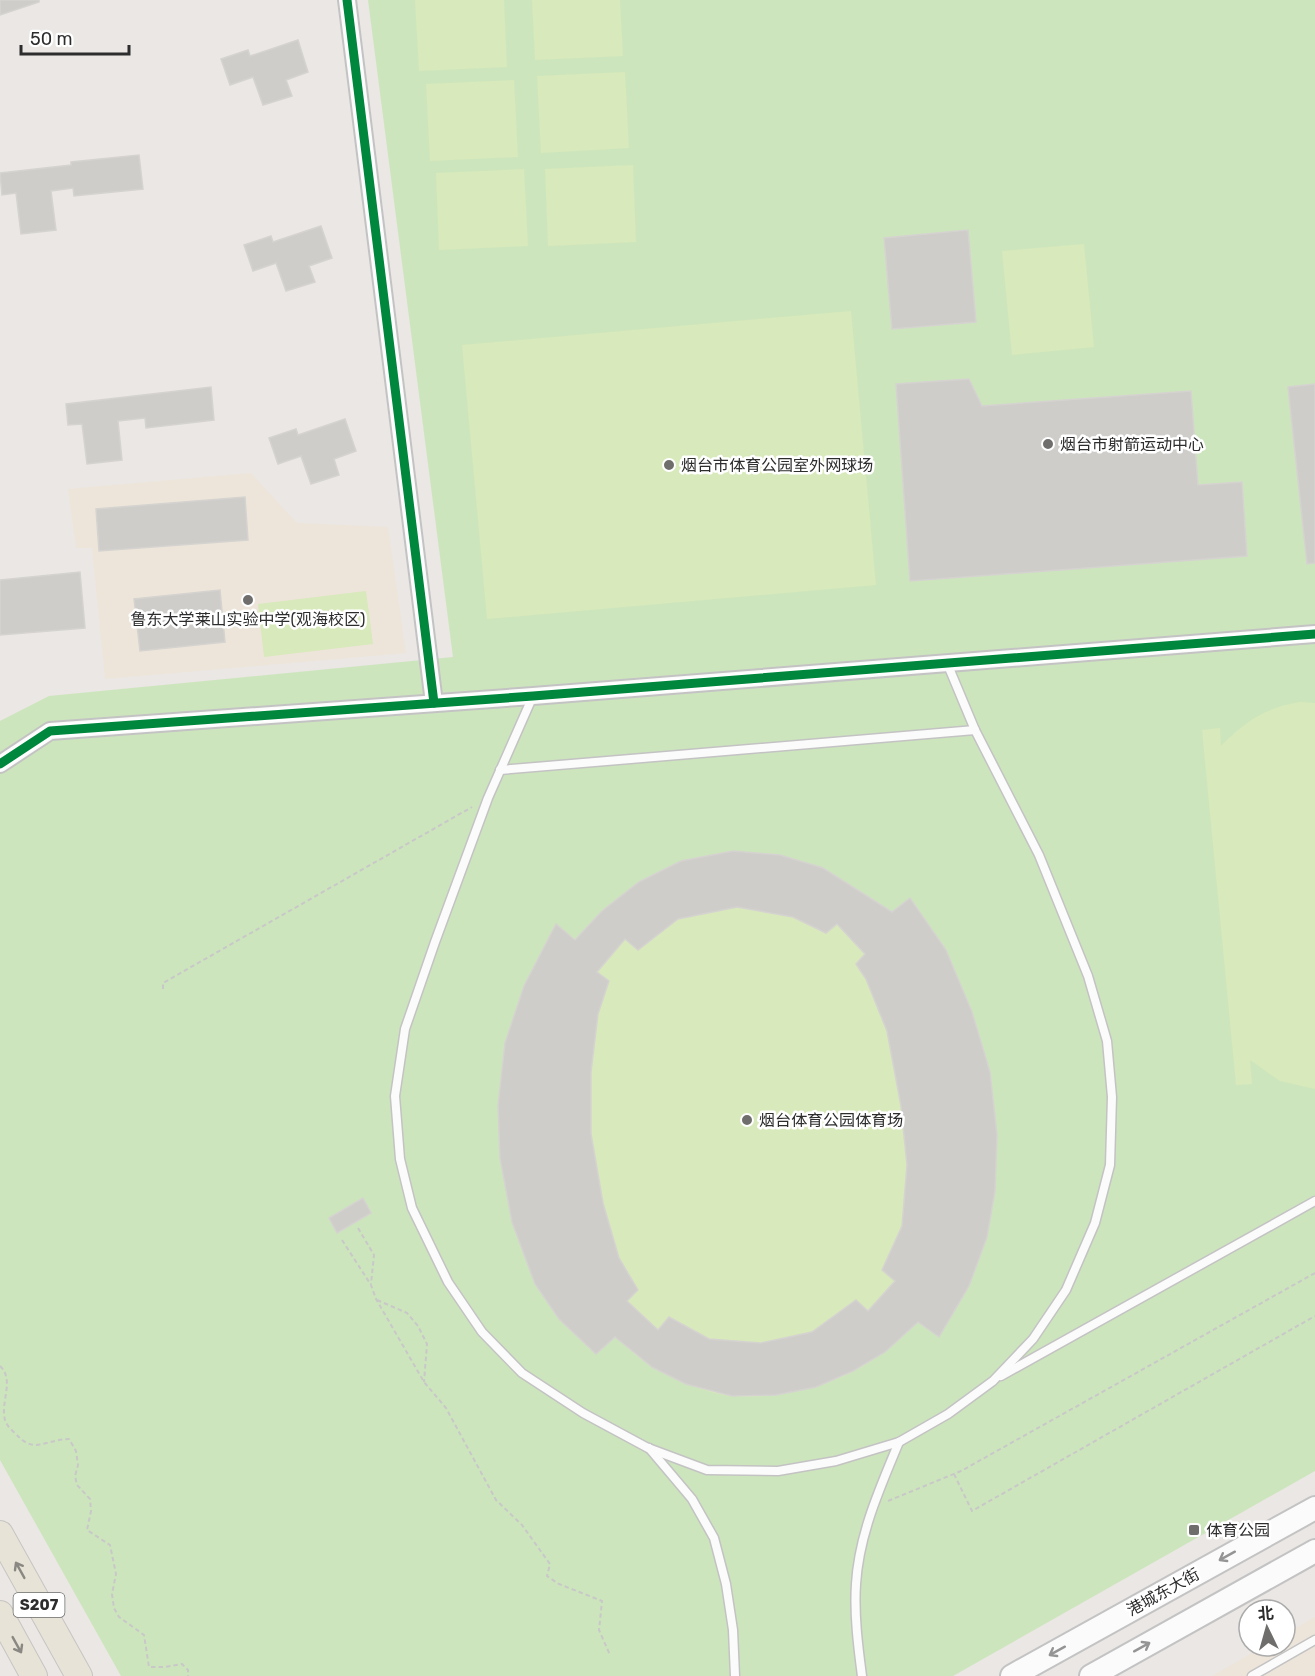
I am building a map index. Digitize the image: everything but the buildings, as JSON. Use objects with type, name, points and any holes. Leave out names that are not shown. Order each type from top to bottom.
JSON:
[{"type":"main road","name":"港城东大街","points":[[1012,1676],[1315,1508]]},
{"type":"main road","name":"S207","points":[[0,1534],[79,1676]]},
{"type":"main road","points":[[1091,1676],[1315,1551]]},
{"type":"main road","name":"S207","points":[[0,1614],[34,1676]]},
{"type":"street","points":[[348,0],[434,703]]},
{"type":"street","points":[[0,764],[50,731],[533,696],[1315,634]]},
{"type":"lane","points":[[947,663],[975,730],[1039,855],[1088,976],[1107,1041],[1112,1097],[1110,1165],[1095,1223],[1066,1290],[1033,1339],[993,1381]]},
{"type":"lane","points":[[533,696],[488,798],[435,942],[405,1029],[395,1096],[400,1159],[412,1208],[448,1282],[482,1332],[522,1373],[583,1413],[648,1448],[707,1470],[778,1471],[836,1461],[899,1442],[948,1414],[993,1381],[1315,1201]]},
{"type":"lane","points":[[500,770],[975,730]]},
{"type":"lane","points":[[862,1676],[857,1638],[856,1583],[864,1534],[899,1442]]},
{"type":"lane","points":[[648,1448],[692,1499],[714,1538],[726,1584],[733,1630],[735,1676]]},
{"type":"lane","points":[[1252,1676],[1315,1640]]},
{"type":"path","points":[[163,989],[163,983],[488,798]]},
{"type":"path","points":[[358,1228],[374,1255],[371,1285]]},
{"type":"path","points":[[342,1240],[371,1285],[376,1299],[424,1382],[446,1408],[496,1500],[522,1525],[550,1564],[547,1576],[559,1584],[602,1601],[599,1630],[610,1655]]},
{"type":"path","points":[[872,1508],[954,1474],[1315,1273]]},
{"type":"path","points":[[376,1299],[407,1313],[418,1326],[427,1344],[424,1382]]},
{"type":"path","points":[[954,1474],[972,1511],[1315,1316]]},
{"type":"path","points":[[0,1366],[5,1370],[7,1386],[5,1420],[11,1430],[25,1443],[36,1445],[57,1439],[69,1439],[76,1451],[77,1485],[90,1499],[91,1511],[87,1530],[110,1545],[116,1574],[112,1594],[114,1608],[119,1617],[144,1635],[149,1667],[182,1664],[188,1670],[188,1676]]},
{"type":"shaded area","name":"鲁东大学莱山实验中学(观海校区)","points":[[251,473],[297,523],[388,527],[406,653],[105,679],[92,548],[76,548],[68,489]]},
{"type":"shaded area","points":[[1315,1617],[1315,1676],[1212,1676],[1243,1658],[1297,1658],[1297,1627]]},
{"type":"green space","points":[[368,0],[1315,0],[1315,1471],[953,1676],[121,1676],[0,1460],[0,721],[49,696],[453,657]]},
{"type":"green space","points":[[415,0],[504,0],[507,67],[419,71]]},
{"type":"green space","points":[[532,0],[620,0],[623,56],[535,60]]},
{"type":"green space","points":[[625,72],[629,148],[541,153],[537,76]]},
{"type":"green space","points":[[514,80],[518,157],[430,161],[426,84]]},
{"type":"green space","points":[[633,165],[636,242],[548,246],[545,169]]},
{"type":"green space","points":[[524,169],[528,246],[439,250],[436,173]]},
{"type":"green space","points":[[1084,244],[1094,347],[1012,355],[1002,251]]},
{"type":"green space","name":"烟台市体育公园室外网球场","points":[[851,311],[876,585],[487,619],[462,345]]},
{"type":"green space","points":[[366,591],[373,644],[264,657],[258,604]]},
{"type":"green space","points":[[1315,703],[1315,1089],[1280,1081],[1250,1060],[1252,1084],[1236,1085],[1202,730],[1220,728],[1221,746],[1257,717],[1288,704]]},
{"type":"green space","name":"烟台体育公园体育场","points":[[733,851],[823,868],[892,912],[910,898],[946,950],[987,1237],[969,1286],[939,1337],[918,1322],[879,1355],[840,1378],[794,1392],[747,1397],[723,1395],[669,1376],[637,1356],[615,1337],[596,1354],[559,1319],[535,1284],[498,1106],[505,1043],[524,986],[556,924],[575,939],[602,911],[639,882],[681,861]]},
{"type":"cycle path","points":[[347,0],[434,703]]},
{"type":"cycle path","points":[[0,764],[50,731],[533,696],[1315,634]]},
{"type":"place","name":"烟台市射箭运动中心","points":[[1048,444]]},
{"type":"place","name":"烟台市体育公园室外网球场","points":[[669,465]]},
{"type":"place","name":"鲁东大学莱山实验中学(观海校区)","points":[[248,600]]},
{"type":"place","name":"烟台体育公园体育场","points":[[747,1120]]},
{"type":"place","name":"体育公园","points":[[1194,1530]]}]
